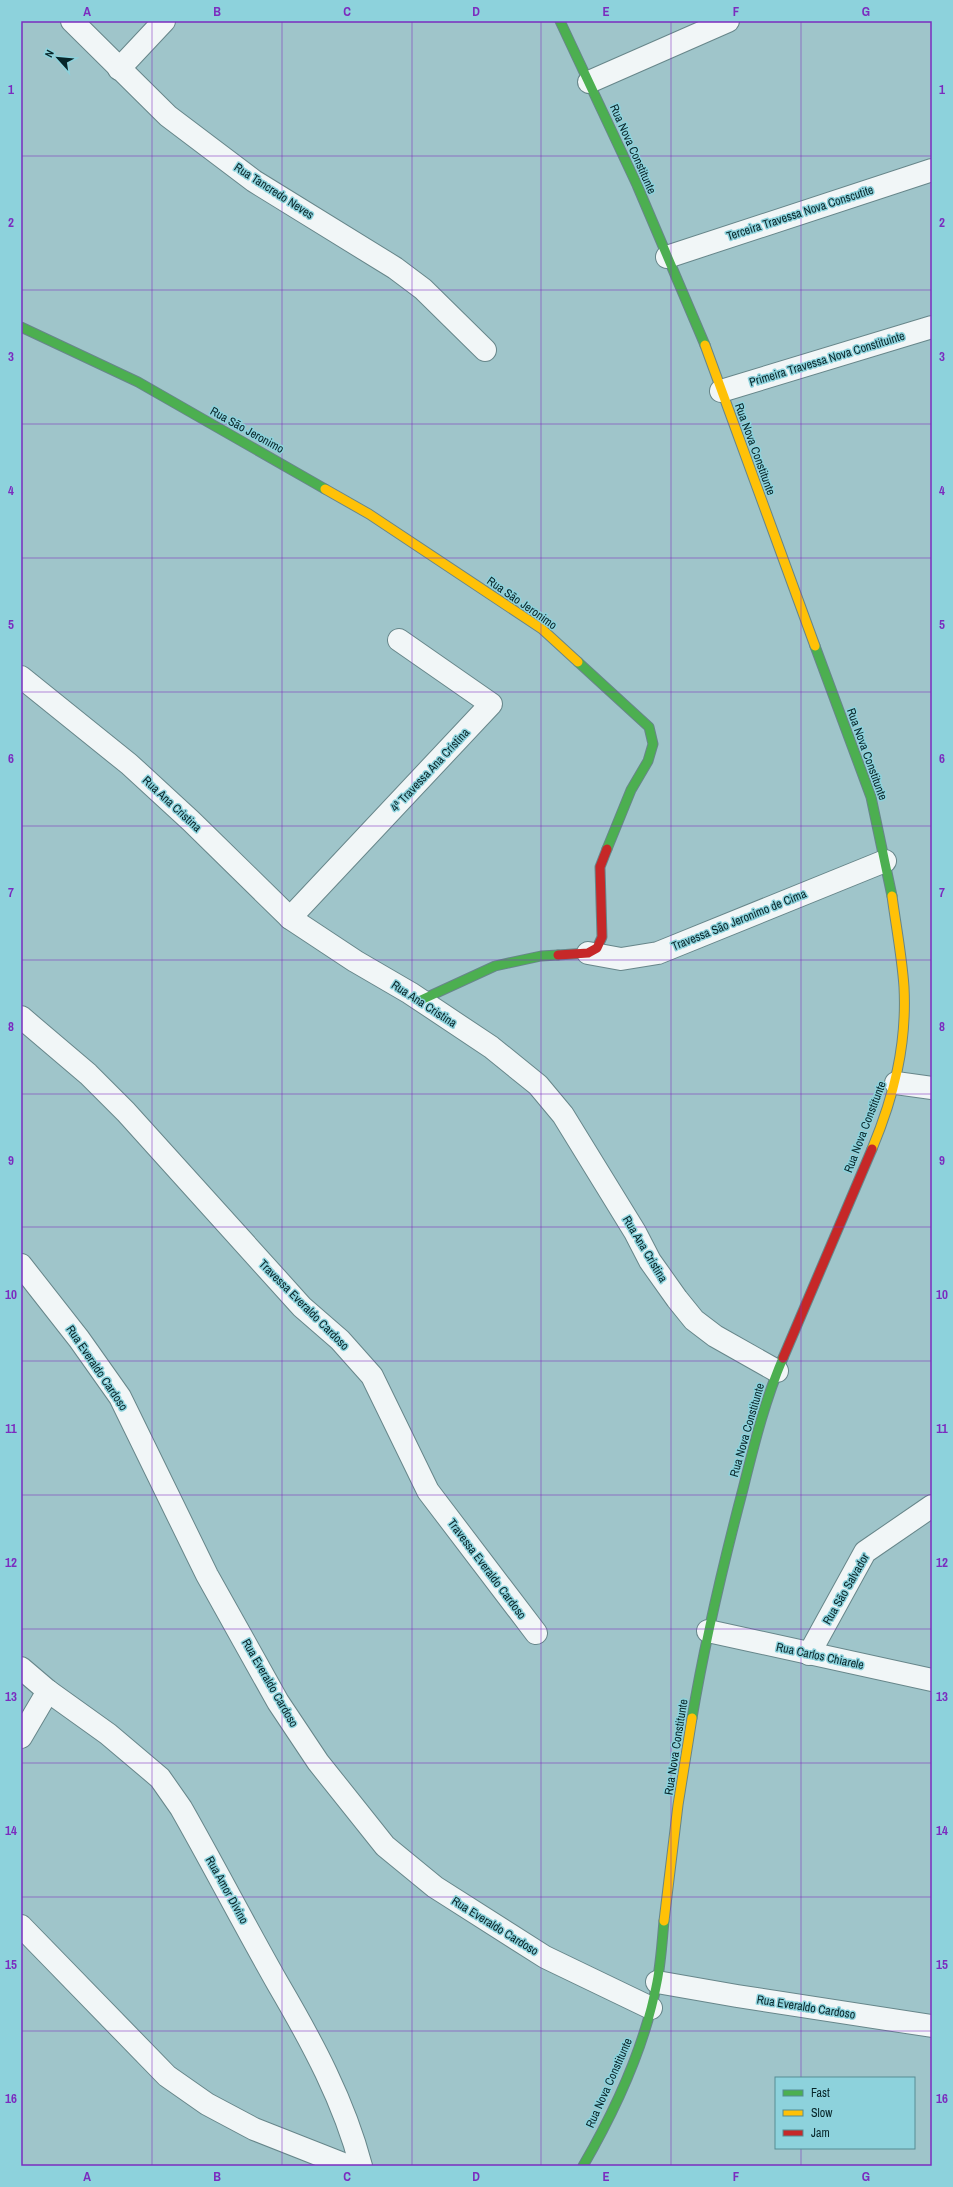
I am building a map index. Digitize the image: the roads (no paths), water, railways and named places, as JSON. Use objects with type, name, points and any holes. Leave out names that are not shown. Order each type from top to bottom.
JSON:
[{"type":"street","name":"Rua Tancredo Neves","points":[[72,21],[168,116],[248,177],[395,268],[423,289],[485,350]]},
{"type":"street","points":[[119,69],[164,21]]},
{"type":"street","name":"Rua Nova Constitunte","points":[[560,21],[693,314],[871,797],[891,887],[904,986],[903,1034],[896,1083],[878,1134],[777,1371],[742,1491],[708,1631],[678,1806],[657,1982],[651,2008],[639,2050],[620,2093],[583,2166]]},
{"type":"street","points":[[589,82],[728,21]]},
{"type":"street","name":"Terceira Travessa Nova Conscutite","points":[[668,257],[932,170]]},
{"type":"street","name":"Rua São Jeronimo","points":[[21,327],[138,382],[369,514],[542,629],[649,727],[653,744],[648,761],[631,790],[600,866],[602,937],[597,948],[588,953]]},
{"type":"street","name":"Primeira Travessa Nova Constituinte","points":[[721,391],[932,327]]},
{"type":"street","name":"4ª Travessa Ana Cristina","points":[[290,918],[492,704],[399,640]]},
{"type":"street","name":"Rua Ana Cristina","points":[[21,677],[129,764],[191,821],[290,918],[355,961],[421,1000],[491,1047],[538,1085],[563,1115],[635,1232],[650,1261],[694,1320],[715,1336],[777,1371]]},
{"type":"street","name":"Travessa São Jeronimo de Cima","points":[[588,953],[621,959],[658,953],[885,861]]},
{"type":"street","points":[[421,1000],[495,966],[541,956],[588,953]]},
{"type":"street","name":"Travessa Everaldo Cardoso","points":[[21,1017],[88,1074],[126,1112],[302,1306],[340,1340],[372,1376],[428,1490],[536,1633]]},
{"type":"street","points":[[896,1083],[932,1088]]},
{"type":"street","name":"Rua Everaldo Cardoso","points":[[21,1265],[79,1339],[120,1398],[207,1575],[278,1702],[318,1762],[385,1846],[435,1887],[545,1957],[651,2008]]},
{"type":"street","name":"Rua São Salvador","points":[[809,1654],[865,1552],[932,1506]]},
{"type":"street","name":"Rua Carlos Chiarele","points":[[708,1631],[932,1680]]},
{"type":"street","name":"Rua Amor Divino","points":[[21,1668],[48,1692],[108,1734],[160,1778],[181,1808],[300,2019],[338,2099],[353,2136],[361,2166]]},
{"type":"street","points":[[21,1738],[48,1692]]},
{"type":"street","points":[[21,1926],[167,2076],[207,2104],[254,2129],[348,2166]]},
{"type":"street","name":"Rua Everaldo Cardoso","points":[[657,1982],[932,2026]]}]
